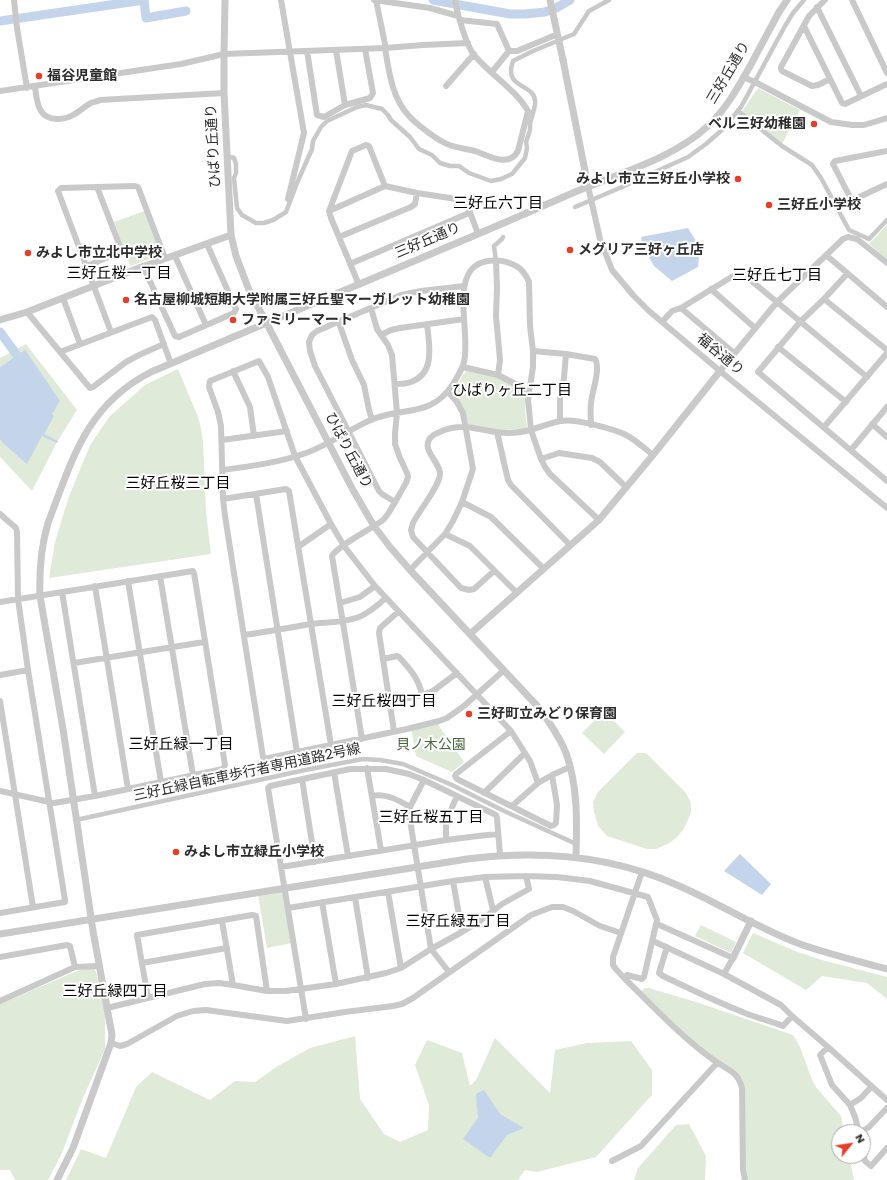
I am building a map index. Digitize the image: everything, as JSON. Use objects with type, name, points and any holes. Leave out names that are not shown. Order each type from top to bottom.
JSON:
[{"type":"street","points":[[14,0],[27,88]]},
{"type":"street","name":"ひばり丘通り","points":[[225,0],[224,93],[231,235],[239,264],[266,324],[353,490],[374,526],[410,570],[541,710],[554,731],[565,751],[570,767],[576,801],[576,857]]},
{"type":"street","points":[[281,0],[304,133],[288,199]]},
{"type":"street","points":[[381,48],[385,44],[375,0],[430,8],[458,16],[497,24],[509,51]]},
{"type":"street","points":[[231,157],[234,158],[236,164],[236,173],[234,178],[237,208],[242,215],[256,223],[264,223],[273,220],[282,216],[286,212],[312,149],[313,141],[321,127],[342,113],[366,105],[382,109],[391,120],[410,137],[419,149],[432,154],[440,163],[450,166],[459,166],[468,173],[491,181],[501,179],[512,174],[525,158],[527,148],[526,142],[530,130],[531,112],[474,54],[468,43],[458,16],[455,0]]},
{"type":"street","points":[[550,0],[588,186]]},
{"type":"street","points":[[381,48],[397,98],[410,117],[436,138],[450,146],[475,151],[496,159],[509,159],[515,156],[518,151],[535,104],[534,96],[531,92],[512,78],[510,69],[513,61],[574,34],[589,11],[609,0]]},
{"type":"street","name":"三好丘通り","points":[[111,1043],[112,1035],[108,1008],[91,920],[63,729],[40,596],[39,573],[48,523],[75,453],[86,432],[103,408],[121,391],[145,375],[588,186],[667,154],[687,142],[709,125],[724,109],[734,95],[787,0]]},
{"type":"street","points":[[575,207],[674,164],[697,151],[723,129],[746,99],[785,26],[793,13],[804,0]]},
{"type":"street","points":[[825,0],[809,16],[781,69],[782,71],[812,86],[818,85],[830,79]]},
{"type":"street","points":[[852,0],[887,73]]},
{"type":"street","points":[[817,7],[861,96]]},
{"type":"street","points":[[804,26],[842,103],[846,104],[887,84]]},
{"type":"street","points":[[509,51],[517,51],[553,36]]},
{"type":"street","points":[[0,91],[35,87],[181,64],[224,54],[365,49],[468,43]]},
{"type":"street","points":[[307,50],[317,115],[324,117],[345,105],[370,98],[373,92],[365,49]]},
{"type":"street","points":[[336,50],[345,105]]},
{"type":"street","points":[[492,72],[509,51]]},
{"type":"street","points":[[446,86],[474,54]]},
{"type":"street","points":[[744,77],[831,122],[864,125],[878,122],[887,118]]},
{"type":"street","points":[[35,87],[37,102],[41,113],[49,118],[58,119],[67,118],[74,115],[91,103],[100,100],[224,93]]},
{"type":"street","points":[[738,111],[782,146],[812,165],[821,178],[850,233],[887,263]]},
{"type":"street","points":[[359,285],[329,211],[352,151],[366,145],[369,146],[385,186]]},
{"type":"street","points":[[887,151],[835,161],[833,164],[850,199],[853,200],[887,184]]},
{"type":"street","points":[[329,211],[385,186],[417,193],[463,200],[467,204],[469,213],[478,234]]},
{"type":"street","name":"福谷通り","points":[[588,186],[600,239],[612,270],[633,296],[720,371],[887,508]]},
{"type":"street","points":[[87,266],[120,252],[97,187]]},
{"type":"street","points":[[112,332],[58,192],[61,188],[138,187],[165,258]]},
{"type":"street","points":[[339,237],[411,207],[415,204],[417,193]]},
{"type":"street","points":[[350,264],[469,213]]},
{"type":"street","points":[[865,244],[887,220]]},
{"type":"street","points":[[850,233],[870,239]]},
{"type":"street","points":[[470,634],[599,520],[777,302],[850,233]]},
{"type":"street","points":[[0,320],[27,312],[165,258],[175,256],[231,235]]},
{"type":"street","points":[[498,374],[500,360],[496,316],[497,288],[494,246],[502,239],[503,236]]},
{"type":"street","points":[[144,266],[175,336],[179,337],[236,311],[207,244]]},
{"type":"street","points":[[826,255],[887,307]]},
{"type":"street","points":[[175,256],[206,325]]},
{"type":"street","points":[[223,470],[282,461],[313,450],[372,420],[397,413],[418,410],[434,403],[448,392],[463,367],[465,351],[464,286],[468,275],[474,267],[480,263],[486,261],[504,261],[517,266],[529,282],[533,366],[528,407],[531,430],[540,459],[550,474],[599,520]]},
{"type":"street","points":[[662,322],[672,311],[680,308],[738,273],[742,273],[867,377]]},
{"type":"street","points":[[847,274],[800,322],[758,372],[887,481]]},
{"type":"street","points":[[395,502],[379,491],[348,432],[317,372],[309,346],[310,339],[314,333],[396,297],[405,294],[464,286]]},
{"type":"street","points":[[711,289],[755,328]]},
{"type":"street","points":[[63,298],[80,344]]},
{"type":"street","points":[[824,299],[887,350]]},
{"type":"street","points":[[362,738],[332,556],[384,519],[406,483],[408,477],[395,444],[397,413],[392,355],[388,345],[377,328],[371,308]]},
{"type":"street","points":[[680,308],[734,353]]},
{"type":"street","points":[[27,312],[91,388],[126,362],[164,344]]},
{"type":"street","points":[[60,352],[152,317],[155,320],[171,364]]},
{"type":"street","points":[[381,335],[395,329],[464,319]]},
{"type":"street","points":[[339,323],[352,360],[364,385],[372,420]]},
{"type":"street","points":[[395,384],[411,382],[427,369],[430,357],[428,324]]},
{"type":"street","points":[[778,347],[846,402]]},
{"type":"street","points":[[533,351],[566,354],[595,359],[596,375],[591,403],[591,425]]},
{"type":"street","points":[[560,421],[560,398],[564,378],[566,354]]},
{"type":"street","points":[[824,427],[887,354]]},
{"type":"street","points":[[503,671],[477,695],[456,712],[439,721],[266,760],[264,759],[223,499],[221,426],[218,412],[208,385],[210,381],[259,361],[268,376],[295,456],[344,546],[375,586],[398,612],[457,673],[477,695],[511,731],[533,768],[538,783]]},
{"type":"street","points":[[463,367],[498,374],[529,391]]},
{"type":"street","points":[[233,371],[250,407],[254,436]]},
{"type":"street","points":[[410,570],[445,534],[462,502],[473,469],[463,413],[454,397],[448,392]]},
{"type":"street","points":[[851,450],[887,407]]},
{"type":"street","points":[[494,571],[475,588],[471,590],[466,589],[459,585],[413,536],[411,530],[414,520],[439,479],[439,469],[428,450],[428,442],[432,436],[447,429],[465,426],[508,433],[531,430],[568,420],[611,430],[627,436],[653,455]]},
{"type":"street","points":[[872,424],[887,437]]},
{"type":"street","points":[[222,440],[287,431]]},
{"type":"street","points":[[497,432],[508,480],[511,485],[570,546]]},
{"type":"street","points":[[540,459],[558,454],[592,458],[600,462],[626,487]]},
{"type":"street","points":[[223,499],[288,489],[331,745]]},
{"type":"street","points":[[256,494],[298,752]]},
{"type":"street","points":[[462,502],[491,517],[544,569]]},
{"type":"street","points":[[0,514],[16,528],[18,599],[28,670],[66,900],[65,902],[0,912]]},
{"type":"street","points":[[298,547],[331,524]]},
{"type":"street","points":[[445,534],[470,546],[517,593]]},
{"type":"street","points":[[0,602],[192,571],[194,573],[225,765],[223,768],[193,775],[96,796],[54,803],[0,791]]},
{"type":"street","points":[[160,576],[193,775]]},
{"type":"street","points":[[128,581],[161,782]]},
{"type":"street","points":[[95,586],[128,789]]},
{"type":"street","points":[[340,603],[360,597],[375,586]]},
{"type":"street","points":[[62,592],[96,796]]},
{"type":"street","points":[[244,635],[278,631],[310,624],[343,621],[358,617],[378,605],[386,598]]},
{"type":"street","points":[[394,731],[379,630],[398,612]]},
{"type":"street","points":[[74,663],[204,642]]},
{"type":"street","points":[[383,658],[399,657],[416,677],[420,685],[422,695]]},
{"type":"street","points":[[0,675],[28,670]]},
{"type":"street","points":[[390,702],[422,695],[437,689],[457,673]]},
{"type":"street","points":[[0,701],[33,907]]},
{"type":"street","points":[[511,731],[456,774],[455,776],[457,779],[551,826],[556,823],[556,802],[552,775]]},
{"type":"street","points":[[484,793],[525,753]]},
{"type":"street","name":"三好丘緑自転車歩行者専用道路2号線","points":[[76,820],[363,759],[403,764],[452,785],[574,843]]},
{"type":"street","points":[[512,806],[538,783],[570,767]]},
{"type":"street","points":[[306,1019],[269,787],[354,768],[398,771],[424,780],[496,815],[500,855]]},
{"type":"street","points":[[367,768],[381,850]]},
{"type":"street","points":[[334,772],[348,856]]},
{"type":"street","points":[[302,779],[315,862]]},
{"type":"street","points":[[424,780],[410,807],[409,814],[413,846],[431,949],[449,972]]},
{"type":"street","points":[[372,796],[387,796],[410,807]]},
{"type":"street","points":[[446,840],[446,821],[457,796]]},
{"type":"street","points":[[281,868],[381,850],[498,834]]},
{"type":"street","points":[[0,934],[416,866],[500,855],[537,854],[576,857],[622,866],[642,872],[682,887],[776,934],[800,944],[833,955],[887,969]]},
{"type":"street","points":[[642,872],[620,933],[613,957],[613,965],[624,978],[698,1049],[717,1063],[734,1072],[739,1079],[742,1088],[743,1170],[745,1180]]},
{"type":"street","points":[[108,1008],[205,984],[233,985],[267,991],[286,991],[336,984],[386,973],[400,968],[462,932],[480,921],[502,904],[530,889],[526,876]]},
{"type":"street","points":[[288,908],[485,877],[557,877],[590,881],[636,892],[650,898],[657,924],[644,977],[642,979],[627,975],[624,978]]},
{"type":"street","points":[[485,877],[493,910]]},
{"type":"street","points":[[453,881],[462,932]]},
{"type":"street","points":[[388,892],[400,968]]},
{"type":"street","points":[[355,897],[368,978]]},
{"type":"street","points":[[322,902],[336,984]]},
{"type":"street","points":[[57,1180],[73,1148],[111,1043],[120,1046],[127,1044],[177,1016],[193,1011],[206,1010],[284,1021],[402,1004],[531,915],[552,907],[562,907],[573,911],[600,926],[620,933]]},
{"type":"street","points":[[148,998],[137,935],[252,915],[256,916],[267,991]]},
{"type":"street","points":[[222,920],[233,985]]},
{"type":"street","points":[[724,974],[751,921]]},
{"type":"street","points":[[657,924],[733,958]]},
{"type":"street","points":[[653,941],[724,974],[781,1005],[887,1100]]},
{"type":"street","points":[[0,957],[67,945],[70,946],[75,967]]},
{"type":"street","points":[[667,947],[659,973],[663,976],[739,1010],[782,1026],[792,1016]]},
{"type":"street","points":[[142,963],[227,948]]},
{"type":"street","points":[[0,1001],[75,967],[99,966]]},
{"type":"street","points":[[828,1047],[820,1054],[832,1085],[850,1105],[857,1124]]},
{"type":"street","points":[[612,1161],[641,1146],[717,1063]]},
{"type":"street","points":[[850,1105],[861,1098],[871,1087]]},
{"type":"street","points":[[871,1125],[887,1108]]},
{"type":"street","points":[[869,1164],[871,1166],[887,1148]]},
{"type":"green space","points":[[758,88],[800,110],[782,144],[741,113]]},
{"type":"green space","points":[[147,210],[163,254],[130,266],[114,222]]},
{"type":"green space","points":[[887,225],[887,260],[869,244]]},
{"type":"green space","points":[[26,344],[77,410],[57,442],[32,491],[0,457],[0,358]]},
{"type":"green space","points":[[178,369],[198,417],[201,428],[203,441],[206,512],[211,554],[49,578],[55,542],[68,499],[90,445],[110,416],[145,385]]},
{"type":"green space","points":[[467,369],[499,378],[525,391],[527,429],[501,430],[468,426],[465,412],[453,392]]},
{"type":"green space","points":[[604,711],[625,732],[604,754],[582,733]]},
{"type":"green space","name":"貝ノ木公園","points":[[437,723],[464,762],[452,772],[416,756],[411,728]]},
{"type":"green space","points":[[637,753],[646,753],[686,793],[691,803],[691,811],[683,830],[668,844],[656,849],[647,849],[607,836],[598,826],[594,812],[593,802],[598,792]]},
{"type":"green space","points":[[284,891],[292,943],[267,948],[258,895]]},
{"type":"green space","points":[[701,925],[736,942],[731,953],[695,936]]},
{"type":"green space","points":[[753,933],[795,951],[822,960],[887,977],[887,999],[867,983],[822,976],[806,990],[743,953]]},
{"type":"green space","points":[[94,966],[105,1013],[105,1049],[82,1100],[62,1153],[48,1180],[15,1180],[10,1170],[0,1170],[0,1004],[77,971]]},
{"type":"green space","points":[[645,988],[649,988],[696,1002],[793,1035],[800,1047],[816,1087],[841,1116],[842,1124],[831,1124],[831,1164],[851,1164],[854,1180],[747,1180],[745,1170],[744,1088],[742,1079],[739,1075],[699,1048],[641,992]]},
{"type":"green space","points":[[355,1036],[360,1099],[384,1134],[400,1142],[428,1130],[429,1105],[415,1065],[427,1040],[462,1053],[470,1086],[476,1080],[495,1038],[550,1093],[555,1050],[587,1043],[631,1041],[652,1070],[652,1095],[596,1157],[537,1172],[525,1170],[518,1180],[66,1180],[81,1149],[106,1158],[136,1087],[152,1072],[210,1100],[235,1081],[255,1082],[278,1066],[310,1048]]},
{"type":"green space","points":[[689,1124],[706,1156],[705,1180],[634,1180],[638,1168],[676,1125]]},
{"type":"water","points":[[688,228],[700,247],[698,267],[672,281],[654,266],[642,245],[641,237]]},
{"type":"water","points":[[25,350],[60,401],[52,414],[54,416],[44,434],[58,441],[57,443],[42,436],[27,464],[0,439],[0,367]]},
{"type":"water","points":[[740,854],[771,884],[762,895],[724,871]]},
{"type":"water","points":[[484,1090],[500,1114],[524,1128],[507,1135],[490,1158],[463,1139],[478,1118],[476,1094]]},
{"type":"waterway","points":[[144,0],[146,18],[186,11]]},
{"type":"waterway","points":[[0,21],[144,0]]},
{"type":"waterway","points":[[433,0],[510,14],[545,12],[570,0]]},
{"type":"waterway","points":[[0,332],[19,358],[18,367]]},
{"type":"place","name":"福谷児童館","points":[[39,76]]},
{"type":"place","name":"ベル三好幼稚園","points":[[814,124]]},
{"type":"place","name":"みよし市立三好丘小学校","points":[[738,179]]},
{"type":"place","name":"三好丘小学校","points":[[769,205]]},
{"type":"place","name":"メグリア三好ヶ丘店","points":[[570,250]]},
{"type":"place","name":"みよし市立北中学校","points":[[28,253]]},
{"type":"place","name":"名古屋柳城短期大学附属三好丘聖マーガレット幼稚園","points":[[126,300]]},
{"type":"place","name":"ファミリーマート","points":[[233,320]]},
{"type":"place","name":"三好町立みどり保育園","points":[[469,714]]},
{"type":"place","name":"みよし市立緑丘小学校","points":[[176,852]]},
{"type":"district","name":"三好丘六丁目","points":[[498,204]]},
{"type":"district","name":"三好丘桜一丁目","points":[[119,274]]},
{"type":"district","name":"三好丘七丁目","points":[[777,276]]},
{"type":"district","name":"ひばりヶ丘二丁目","points":[[512,391]]},
{"type":"district","name":"三好丘桜三丁目","points":[[178,484]]},
{"type":"district","name":"三好丘桜四丁目","points":[[384,702]]},
{"type":"district","name":"三好丘緑一丁目","points":[[181,745]]},
{"type":"district","name":"三好丘桜五丁目","points":[[431,818]]},
{"type":"district","name":"三好丘緑五丁目","points":[[458,922]]},
{"type":"district","name":"三好丘緑四丁目","points":[[115,992]]}]
